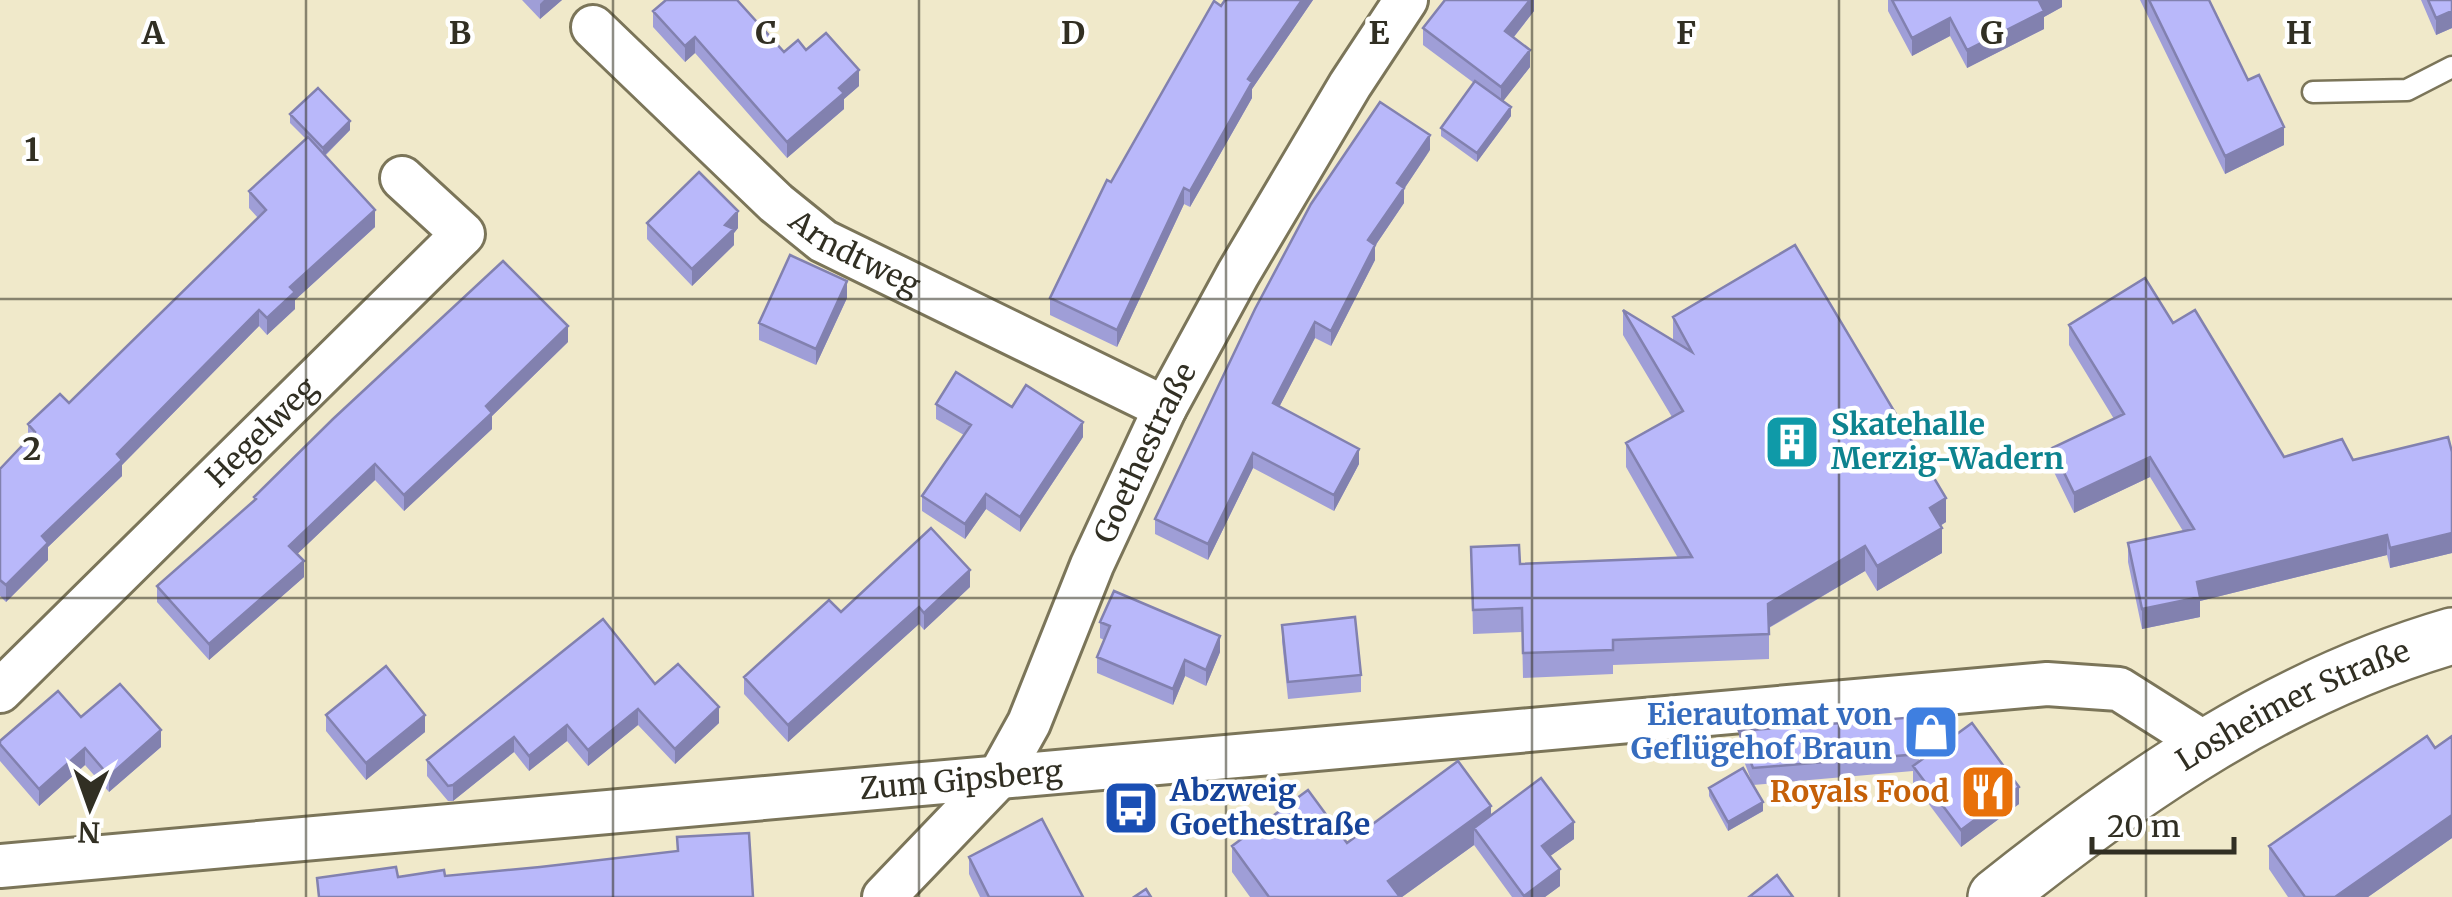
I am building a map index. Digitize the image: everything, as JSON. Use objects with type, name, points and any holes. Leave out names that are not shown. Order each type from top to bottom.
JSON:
[{"type":"main road","name":"Losheimer Straße","points":[[1996,897],[2206,744],[2282,703],[2398,652],[2452,636]]},
{"type":"street","name":"Goethestraße","points":[[884,897],[1000,777],[1030,723],[1092,565],[1165,408],[1238,274],[1406,0]]},
{"type":"street","name":"Arndtweg","points":[[592,27],[776,202],[823,241],[1165,408]]},
{"type":"street","name":"Hegelweg","points":[[0,691],[463,234],[402,178]]},
{"type":"street","name":"Zum Gipsberg","points":[[0,866],[2047,684],[2119,689],[2206,744]]},
{"type":"lane","points":[[2313,92],[2407,90],[2452,67]]},
{"type":"building","points":[[666,0],[737,0],[784,52],[798,40],[806,50],[826,33],[859,70],[839,88],[844,93],[787,142],[695,37],[685,46],[653,11]]},
{"type":"building","points":[[1225,0],[1302,0],[1248,79],[1252,82],[1190,191],[1184,188],[1117,330],[1050,298],[1107,180],[1111,182],[1214,1],[1221,6]]},
{"type":"building","points":[[1445,0],[1530,0],[1505,31],[1530,50],[1501,87],[1423,28]]},
{"type":"building","points":[[1892,0],[2041,0],[2044,11],[1967,50],[1950,18],[1912,38]]},
{"type":"building","points":[[2149,0],[2209,0],[2248,80],[2259,75],[2284,127],[2225,156]]},
{"type":"building","points":[[2428,0],[2452,0],[2452,11],[2436,18]]},
{"type":"building","points":[[1475,81],[1511,107],[1477,153],[1441,128]]},
{"type":"building","points":[[318,88],[350,121],[323,148],[290,114]]},
{"type":"building","points":[[1380,102],[1430,135],[1397,183],[1404,188],[1368,240],[1375,245],[1331,331],[1315,322],[1273,403],[1359,449],[1334,495],[1253,453],[1208,544],[1155,519],[1255,309],[1311,204]]},
{"type":"building","points":[[308,137],[375,210],[290,287],[295,292],[267,318],[259,310],[117,454],[122,460],[42,536],[48,543],[6,585],[0,580],[0,469],[35,432],[28,424],[60,394],[69,403],[266,210],[249,191]]},
{"type":"building","points":[[699,172],[738,211],[725,225],[734,229],[692,269],[647,223]]},
{"type":"building","points":[[1795,245],[1946,498],[1930,508],[1942,528],[1877,566],[1865,546],[1768,604],[1769,634],[1613,640],[1613,650],[1523,653],[1522,608],[1473,610],[1471,547],[1519,545],[1520,564],[1692,557],[1626,443],[1683,411],[1623,310],[1692,352],[1673,317]]},
{"type":"building","points":[[790,255],[847,281],[816,349],[759,323]]},
{"type":"building","points":[[503,261],[568,326],[486,406],[492,413],[404,495],[375,464],[289,546],[304,561],[209,644],[157,586],[256,499],[333,419]]},
{"type":"building","points":[[2145,278],[2173,323],[2195,310],[2284,457],[2342,439],[2353,460],[2448,437],[2452,452],[2452,533],[2390,548],[2387,535],[2197,582],[2200,597],[2142,609],[2128,543],[2194,529],[2150,457],[2074,493],[2052,448],[2124,414],[2069,325]]},
{"type":"building","points":[[956,372],[1012,407],[1026,385],[1083,422],[1020,517],[986,494],[965,524],[922,496],[971,425],[936,404]]},
{"type":"building","points":[[931,528],[970,570],[924,613],[919,607],[788,725],[744,677],[829,600],[841,612]]},
{"type":"building","points":[[1114,591],[1220,636],[1206,670],[1185,660],[1173,689],[1097,657],[1110,626],[1100,622]]},
{"type":"building","points":[[1355,617],[1361,675],[1288,682],[1282,625]]},
{"type":"building","points":[[603,619],[655,684],[678,664],[719,707],[675,749],[638,709],[588,750],[567,725],[529,756],[514,737],[448,786],[427,760]]},
{"type":"building","points":[[386,666],[425,715],[366,763],[326,715]]},
{"type":"building","points":[[120,684],[161,730],[109,776],[85,748],[39,789],[0,744],[58,691],[81,717]]},
{"type":"building","points":[[1917,717],[1919,754],[1753,768],[1739,731]]},
{"type":"building","points":[[1972,723],[2019,787],[1961,830],[1913,766]]},
{"type":"building","points":[[2427,736],[2435,748],[2452,736],[2452,815],[2335,897],[2305,897],[2269,846]]},
{"type":"building","points":[[1458,761],[1491,806],[1388,881],[1400,897],[1269,897],[1232,846],[1308,790],[1347,843]]},
{"type":"building","points":[[1743,768],[1763,802],[1728,822],[1709,788]]},
{"type":"building","points":[[1541,778],[1574,822],[1542,846],[1560,869],[1524,896],[1474,828]]},
{"type":"building","points":[[1042,819],[1083,897],[989,897],[969,857]]},
{"type":"building","points":[[749,833],[753,897],[319,897],[317,878],[396,867],[398,877],[444,870],[445,876],[540,867],[678,851],[677,837]]},
{"type":"building","points":[[1777,875],[1793,897],[1749,897]]},
{"type":"building","points":[[1146,889],[1151,897],[1134,897]]},
{"type":"place","name":"Skatehalle Merzig-Wadern","points":[[1792,442]]},
{"type":"place","name":"Eierautomat von Geflügehof Braun","points":[[1931,732]]},
{"type":"place","name":"Royals Food","points":[[1988,792]]},
{"type":"place","name":"Abzweig Goethestraße","points":[[1131,808]]}]
